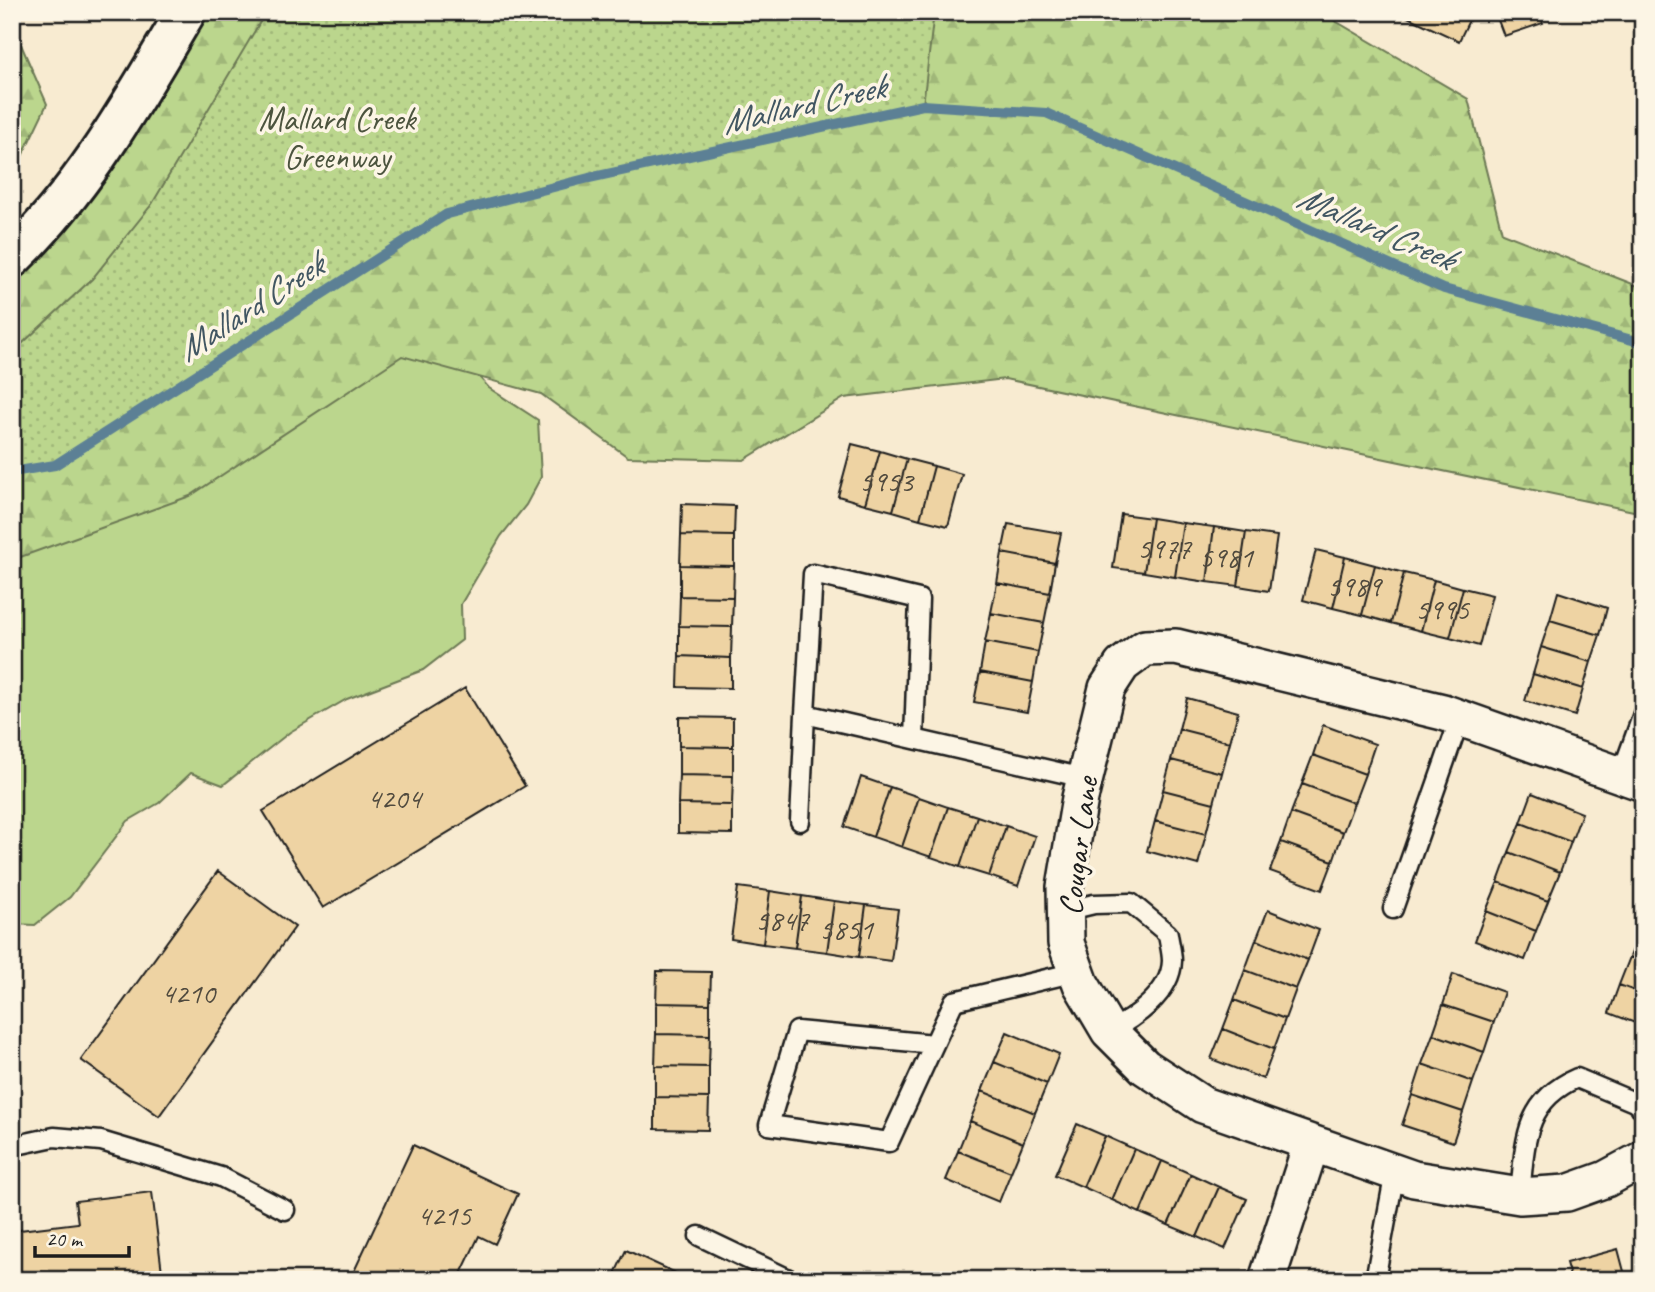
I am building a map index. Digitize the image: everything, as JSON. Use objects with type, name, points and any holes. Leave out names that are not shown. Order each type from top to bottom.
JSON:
[{"type":"main road","points":[[12,258],[38,233],[93,164],[186,12]]},
{"type":"street","name":"Cougar Lane","points":[[1632,779],[1460,718],[1367,691],[1188,650],[1145,648],[1122,665],[1107,688],[1084,778],[1065,887],[1065,911],[1066,943],[1076,972],[1109,1031],[1144,1067],[1203,1104],[1311,1145],[1395,1172],[1469,1189],[1520,1196],[1567,1193],[1606,1179],[1643,1159]]},
{"type":"street","points":[[1267,1280],[1311,1145]]},
{"type":"lane","points":[[800,821],[813,574],[919,599],[914,739]]},
{"type":"lane","points":[[805,714],[1084,778]]},
{"type":"lane","points":[[1632,779],[1643,714]]},
{"type":"lane","points":[[1393,909],[1460,718]]},
{"type":"lane","points":[[1065,911],[1094,904],[1131,903],[1168,934],[1172,964],[1159,993],[1135,1019],[1109,1031]]},
{"type":"lane","points":[[934,1044],[797,1031],[769,1125],[889,1142],[954,1002],[1076,972]]},
{"type":"lane","points":[[1520,1196],[1524,1150],[1532,1117],[1553,1088],[1577,1078],[1634,1102],[1643,1110]]},
{"type":"lane","points":[[12,1146],[54,1137],[101,1141],[221,1177],[285,1210]]},
{"type":"lane","points":[[1375,1280],[1395,1172]]},
{"type":"lane","points":[[699,1236],[791,1280]]},
{"type":"green space","points":[[183,12],[1320,12],[1468,99],[1502,233],[1643,288],[1643,513],[1005,379],[844,398],[744,460],[628,457],[541,394],[402,356],[190,496],[12,560],[12,255]]},
{"type":"green space","name":"Mallard Creek Greenway","points":[[266,12],[934,12],[923,105],[589,178],[447,214],[55,465],[12,472],[12,353],[92,279],[152,204]]},
{"type":"green space","points":[[12,24],[47,104],[12,177]]},
{"type":"green space","points":[[425,316],[489,388],[538,420],[541,477],[526,505],[501,536],[461,604],[462,640],[423,670],[347,699],[290,732],[223,785],[191,773],[159,803],[128,821],[70,897],[35,925],[12,924],[12,514]]},
{"type":"building","points":[[1397,12],[1473,12],[1459,41]]},
{"type":"building","points":[[1495,12],[1539,12],[1543,23],[1504,36]]},
{"type":"building","points":[[852,444],[880,451],[865,504],[838,496]]},
{"type":"building","points":[[880,451],[907,459],[893,511],[865,504]]},
{"type":"building","points":[[907,459],[934,466],[920,519],[893,511]]},
{"type":"building","points":[[934,466],[962,474],[948,526],[920,519]]},
{"type":"building","points":[[682,504],[735,506],[734,536],[681,535]]},
{"type":"building","points":[[1121,514],[1152,518],[1144,572],[1113,568]]},
{"type":"building","points":[[1152,518],[1183,523],[1175,577],[1144,572]]},
{"type":"building","points":[[1183,523],[1214,527],[1207,582],[1175,577]]},
{"type":"building","points":[[1008,524],[1061,533],[1055,563],[1002,553]]},
{"type":"building","points":[[1214,527],[1246,532],[1238,586],[1207,582]]},
{"type":"building","points":[[1246,532],[1277,536],[1269,591],[1238,586]]},
{"type":"building","points":[[681,535],[734,536],[734,566],[680,565]]},
{"type":"building","points":[[1316,550],[1345,557],[1333,608],[1303,600]]},
{"type":"building","points":[[1002,553],[1055,563],[1050,593],[997,583]]},
{"type":"building","points":[[1345,557],[1375,565],[1362,615],[1333,608]]},
{"type":"building","points":[[680,565],[734,566],[733,597],[680,596]]},
{"type":"building","points":[[1375,565],[1404,573],[1391,623],[1362,615]]},
{"type":"building","points":[[1404,573],[1434,580],[1421,631],[1391,623]]},
{"type":"building","points":[[1434,580],[1463,588],[1450,638],[1421,631]]},
{"type":"building","points":[[997,583],[1050,593],[1044,623],[991,613]]},
{"type":"building","points":[[1463,588],[1492,595],[1479,646],[1450,638]]},
{"type":"building","points":[[1558,592],[1607,608],[1600,635],[1550,620]]},
{"type":"building","points":[[680,596],[733,597],[732,627],[679,626]]},
{"type":"building","points":[[991,613],[1044,623],[1038,652],[985,642]]},
{"type":"building","points":[[1550,620],[1600,635],[1591,662],[1541,647]]},
{"type":"building","points":[[679,626],[732,627],[731,658],[679,656]]},
{"type":"building","points":[[985,642],[1038,652],[1033,682],[980,672]]},
{"type":"building","points":[[1541,647],[1591,662],[1583,689],[1533,674]]},
{"type":"building","points":[[679,656],[731,658],[731,688],[678,687]]},
{"type":"building","points":[[980,672],[1033,682],[1027,712],[974,702]]},
{"type":"building","points":[[1533,674],[1583,689],[1575,716],[1525,701]]},
{"type":"building","points":[[465,688],[525,786],[323,908],[263,811]]},
{"type":"building","points":[[1187,698],[1238,712],[1230,742],[1179,729]]},
{"type":"building","points":[[679,717],[733,718],[733,747],[679,746]]},
{"type":"building","points":[[1323,725],[1375,744],[1365,774],[1313,755]]},
{"type":"building","points":[[1179,729],[1230,742],[1222,773],[1171,760]]},
{"type":"building","points":[[679,746],[733,747],[733,776],[679,775]]},
{"type":"building","points":[[1313,755],[1365,774],[1354,803],[1302,784]]},
{"type":"building","points":[[1171,760],[1222,773],[1214,803],[1163,790]]},
{"type":"building","points":[[679,775],[733,776],[732,805],[678,804]]},
{"type":"building","points":[[861,777],[890,787],[873,837],[844,827]]},
{"type":"building","points":[[1302,784],[1354,803],[1343,832],[1291,813]]},
{"type":"building","points":[[890,787],[919,797],[902,847],[873,837]]},
{"type":"building","points":[[1163,790],[1214,803],[1206,834],[1155,821]]},
{"type":"building","points":[[1532,793],[1582,813],[1571,842],[1521,823]]},
{"type":"building","points":[[919,797],[948,807],[931,857],[902,847]]},
{"type":"building","points":[[678,804],[732,805],[732,834],[678,833]]},
{"type":"building","points":[[948,807],[977,816],[960,867],[931,857]]},
{"type":"building","points":[[1291,813],[1343,832],[1333,861],[1281,842]]},
{"type":"building","points":[[977,816],[1006,826],[989,876],[960,867]]},
{"type":"building","points":[[1155,821],[1206,834],[1198,865],[1147,851]]},
{"type":"building","points":[[1521,823],[1571,842],[1560,872],[1509,852]]},
{"type":"building","points":[[1006,826],[1035,836],[1018,886],[989,876]]},
{"type":"building","points":[[1281,842],[1333,861],[1322,890],[1270,871]]},
{"type":"building","points":[[1509,852],[1560,872],[1548,901],[1498,882]]},
{"type":"building","points":[[218,871],[295,927],[159,1116],[81,1060]]},
{"type":"building","points":[[1498,882],[1548,901],[1536,931],[1486,911]]},
{"type":"building","points":[[738,887],[770,891],[763,944],[731,939]]},
{"type":"building","points":[[770,891],[802,896],[795,948],[763,944]]},
{"type":"building","points":[[802,896],[834,901],[827,952],[795,948]]},
{"type":"building","points":[[834,901],[866,905],[859,957],[827,952]]},
{"type":"building","points":[[866,905],[898,909],[891,961],[859,957]]},
{"type":"building","points":[[1268,910],[1319,930],[1308,960],[1256,940]]},
{"type":"building","points":[[1486,911],[1536,931],[1525,960],[1475,941]]},
{"type":"building","points":[[1641,929],[1643,930],[1643,962],[1630,957]]},
{"type":"building","points":[[1256,940],[1308,960],[1296,989],[1245,970]]},
{"type":"building","points":[[1630,957],[1643,962],[1643,994],[1619,985]]},
{"type":"building","points":[[1245,970],[1296,989],[1285,1019],[1234,1000]]},
{"type":"building","points":[[657,971],[711,972],[710,1004],[656,1003]]},
{"type":"building","points":[[1453,974],[1504,992],[1494,1022],[1443,1005]]},
{"type":"building","points":[[1619,985],[1643,994],[1643,1026],[1609,1013]]},
{"type":"building","points":[[1234,1000],[1285,1019],[1274,1049],[1223,1029]]},
{"type":"building","points":[[656,1003],[710,1004],[710,1035],[656,1034]]},
{"type":"building","points":[[1443,1005],[1494,1022],[1484,1052],[1433,1034]]},
{"type":"building","points":[[1223,1029],[1274,1049],[1263,1079],[1211,1059]]},
{"type":"building","points":[[1007,1032],[1059,1054],[1047,1084],[994,1062]]},
{"type":"building","points":[[656,1034],[710,1035],[709,1067],[655,1066]]},
{"type":"building","points":[[1433,1034],[1484,1052],[1473,1082],[1422,1064]]},
{"type":"building","points":[[994,1062],[1047,1084],[1035,1113],[982,1091]]},
{"type":"building","points":[[1422,1064],[1473,1082],[1463,1112],[1412,1095]]},
{"type":"building","points":[[655,1066],[709,1067],[709,1098],[655,1097]]},
{"type":"building","points":[[982,1091],[1035,1113],[1023,1143],[970,1121]]},
{"type":"building","points":[[1412,1095],[1463,1112],[1453,1142],[1402,1125]]},
{"type":"building","points":[[655,1097],[709,1098],[708,1130],[655,1129]]},
{"type":"building","points":[[970,1121],[1023,1143],[1011,1172],[958,1151]]},
{"type":"building","points":[[1077,1124],[1105,1136],[1083,1187],[1055,1175]]},
{"type":"building","points":[[1105,1136],[1134,1149],[1112,1200],[1083,1187]]},
{"type":"building","points":[[413,1145],[518,1194],[495,1244],[479,1236],[458,1280],[350,1280]]},
{"type":"building","points":[[1134,1149],[1162,1161],[1140,1213],[1112,1200]]},
{"type":"building","points":[[958,1151],[1011,1172],[999,1202],[946,1180]]},
{"type":"building","points":[[1162,1161],[1191,1174],[1168,1225],[1140,1213]]},
{"type":"building","points":[[1191,1174],[1219,1187],[1197,1237],[1168,1225]]},
{"type":"building","points":[[1219,1187],[1247,1199],[1225,1249],[1197,1237]]},
{"type":"building","points":[[152,1192],[163,1280],[12,1280],[12,1231],[78,1223],[75,1201]]},
{"type":"building","points":[[1618,1249],[1626,1279],[1571,1280],[1566,1263]]},
{"type":"building","points":[[626,1250],[691,1280],[612,1280]]},
{"type":"building","points":[[1502,1274],[1503,1280],[1446,1279]]},
{"type":"waterway","name":"Mallard Creek","points":[[12,472],[55,465],[447,214],[589,178],[923,105],[1046,113],[1444,289],[1643,343]]}]
